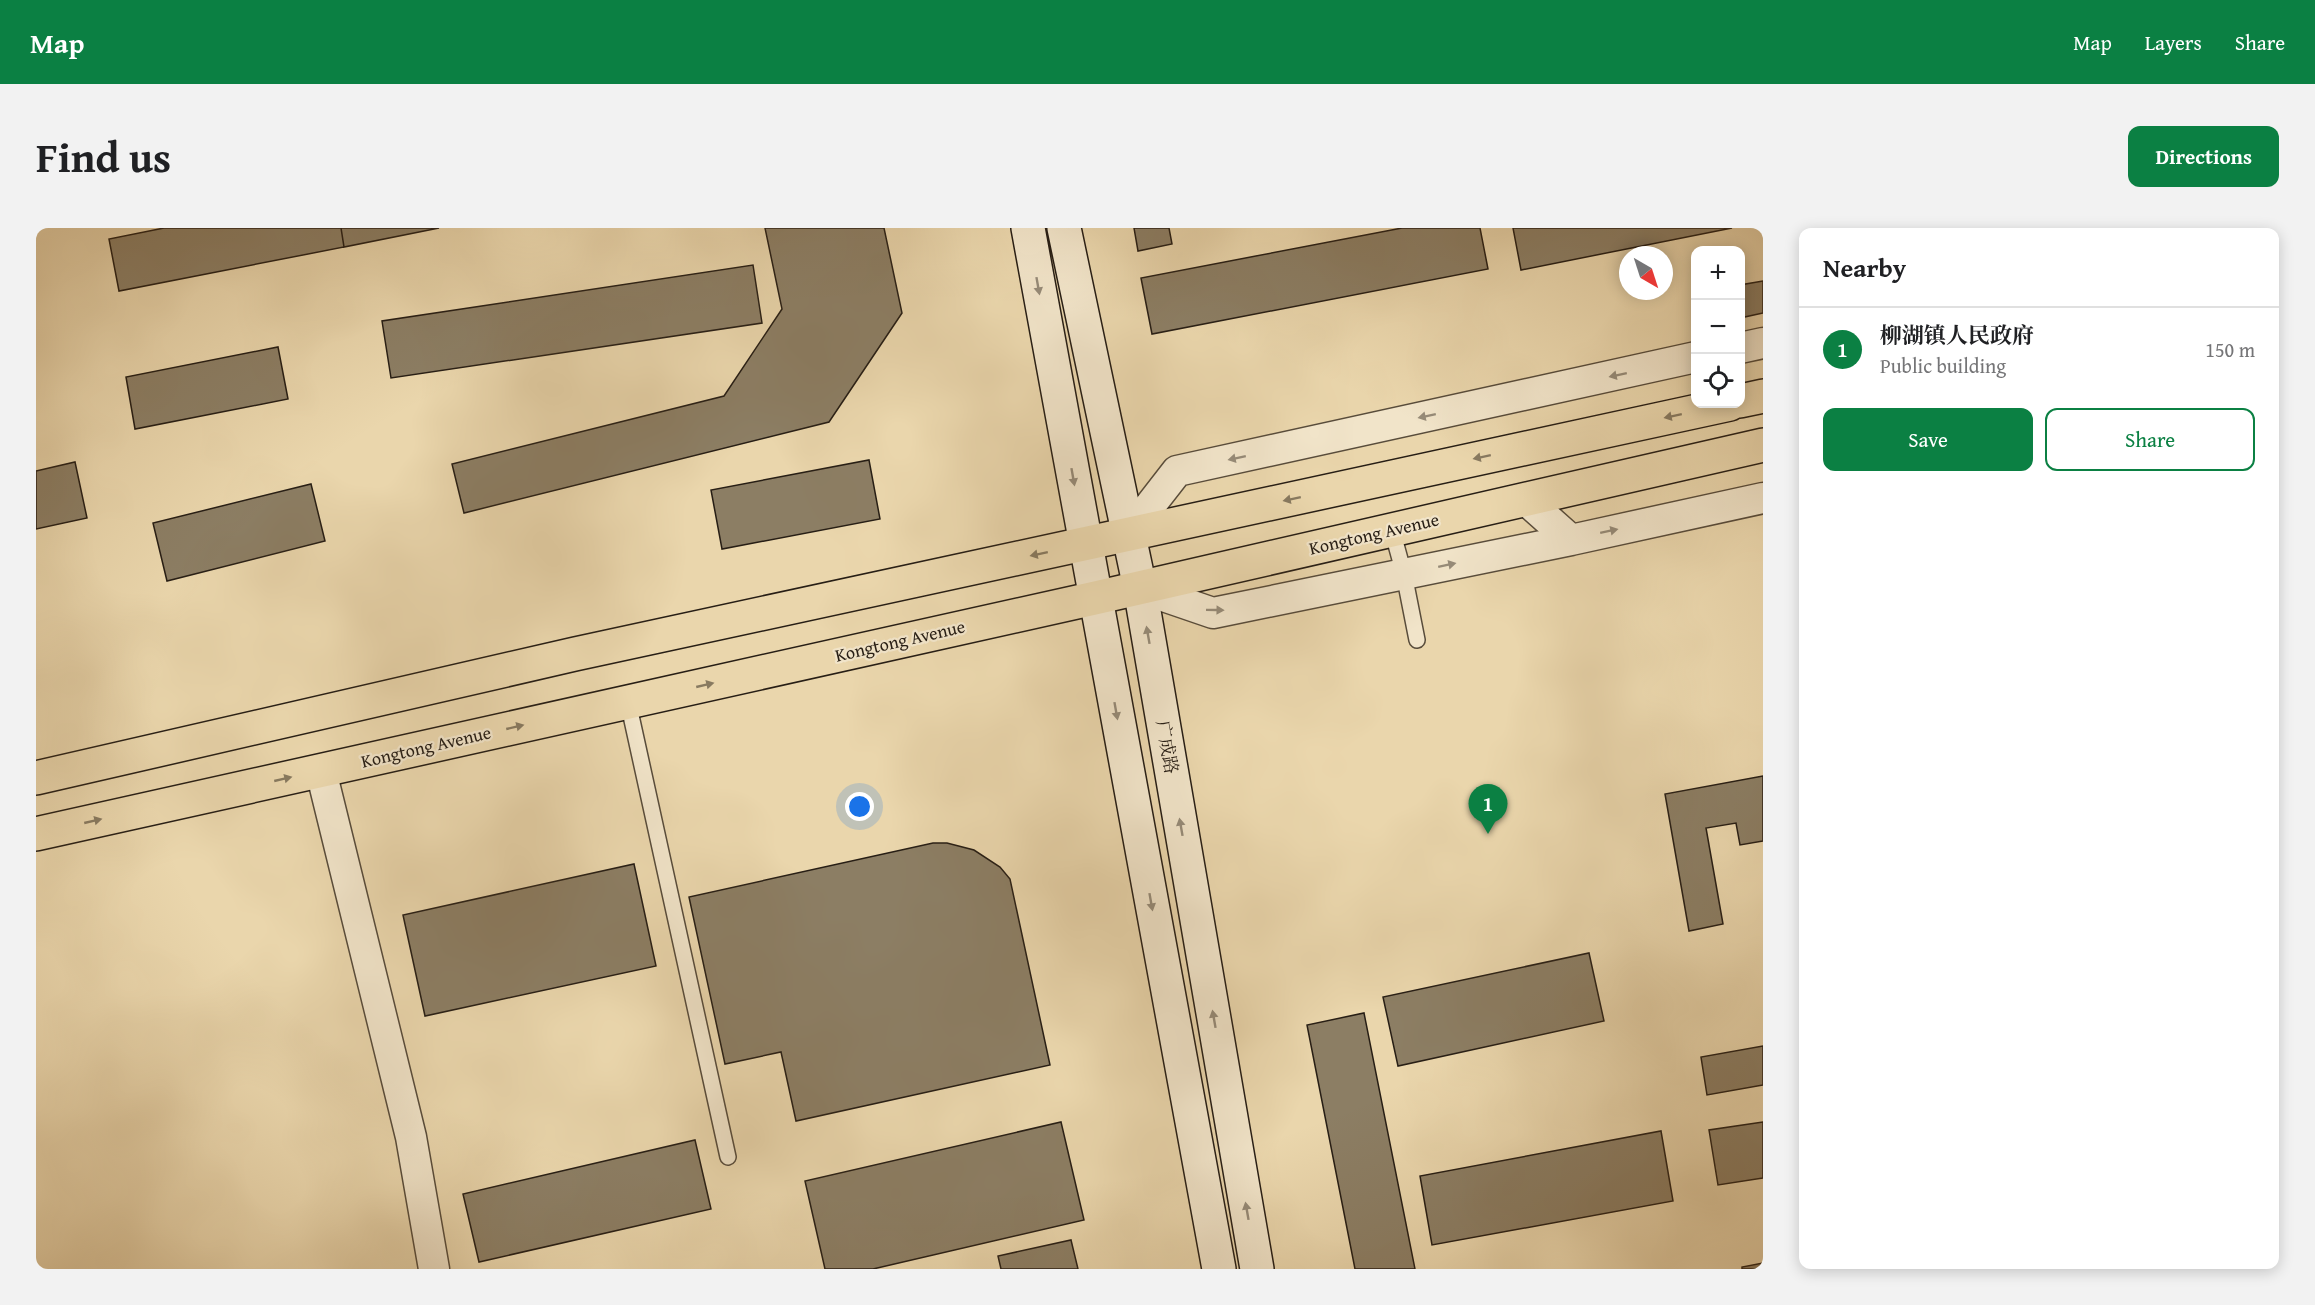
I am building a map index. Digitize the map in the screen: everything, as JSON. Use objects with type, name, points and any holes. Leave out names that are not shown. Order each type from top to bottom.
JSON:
[{"type":"main road","points":[[1028,228],[1219,1269]]},
{"type":"main road","name":"广成路","points":[[1064,228],[1140,588],[1257,1269]]},
{"type":"main road","points":[[1745,400],[1763,396]]},
{"type":"main road","points":[[36,778],[575,654],[1711,408]]},
{"type":"main road","name":"Kongtong Avenue","points":[[36,834],[1140,588],[1763,445]]},
{"type":"street","points":[[1745,347],[1763,343]]},
{"type":"street","points":[[1128,534],[1177,471],[1691,358]]},
{"type":"street","points":[[1140,588],[1213,613],[1571,540],[1763,498]]},
{"type":"street","points":[[1525,499],[1571,540]]},
{"type":"street","points":[[321,771],[411,1137],[434,1269]]},
{"type":"lane","points":[[1392,530],[1404,574],[1417,640]]},
{"type":"lane","points":[[628,702],[728,1157]]},
{"type":"building","points":[[164,228],[341,228],[344,247],[119,291],[109,239]]},
{"type":"building","points":[[341,228],[439,228],[344,247]]},
{"type":"building","points":[[765,228],[884,228],[902,313],[829,422],[464,513],[452,464],[724,396],[782,309]]},
{"type":"building","points":[[1134,228],[1169,228],[1172,244],[1138,251]]},
{"type":"building","points":[[1402,228],[1480,228],[1488,269],[1152,334],[1141,278]]},
{"type":"building","points":[[1513,228],[1732,228],[1642,246],[1619,246],[1619,250],[1521,270]]},
{"type":"building","points":[[753,265],[762,323],[391,378],[382,321]]},
{"type":"building","points":[[1763,281],[1763,313],[1745,317],[1745,284]]},
{"type":"building","points":[[278,347],[288,399],[135,429],[126,377]]},
{"type":"building","points":[[869,460],[880,519],[722,549],[711,490]]},
{"type":"building","points":[[75,462],[87,518],[36,529],[36,471]]},
{"type":"building","points":[[311,484],[325,541],[167,581],[153,523]]},
{"type":"building","points":[[1763,776],[1763,841],[1740,845],[1736,823],[1706,828],[1723,924],[1689,931],[1665,794]]},
{"type":"building","points":[[933,843],[947,843],[974,850],[1000,867],[1010,879],[1050,1065],[796,1121],[781,1052],[725,1064],[689,897]]},
{"type":"building","points":[[634,864],[656,966],[425,1016],[403,915]]},
{"type":"building","points":[[1589,953],[1604,1021],[1398,1066],[1383,997]]},
{"type":"building","points":[[1364,1013],[1415,1269],[1355,1269],[1307,1025]]},
{"type":"building","points":[[1763,1046],[1763,1085],[1707,1095],[1701,1057]]},
{"type":"building","points":[[1061,1122],[1084,1220],[873,1269],[825,1269],[805,1181]]},
{"type":"building","points":[[1763,1122],[1763,1178],[1718,1185],[1709,1130]]},
{"type":"building","points":[[1661,1131],[1673,1201],[1432,1245],[1420,1176]]},
{"type":"building","points":[[695,1140],[711,1209],[479,1262],[463,1194]]},
{"type":"building","points":[[1071,1240],[1078,1269],[1001,1269],[998,1256]]},
{"type":"building","points":[[1763,1263],[1763,1269],[1742,1269],[1742,1267]]},
{"type":"place","name":"柳湖镇人民政府","points":[[1488,834]]}]
